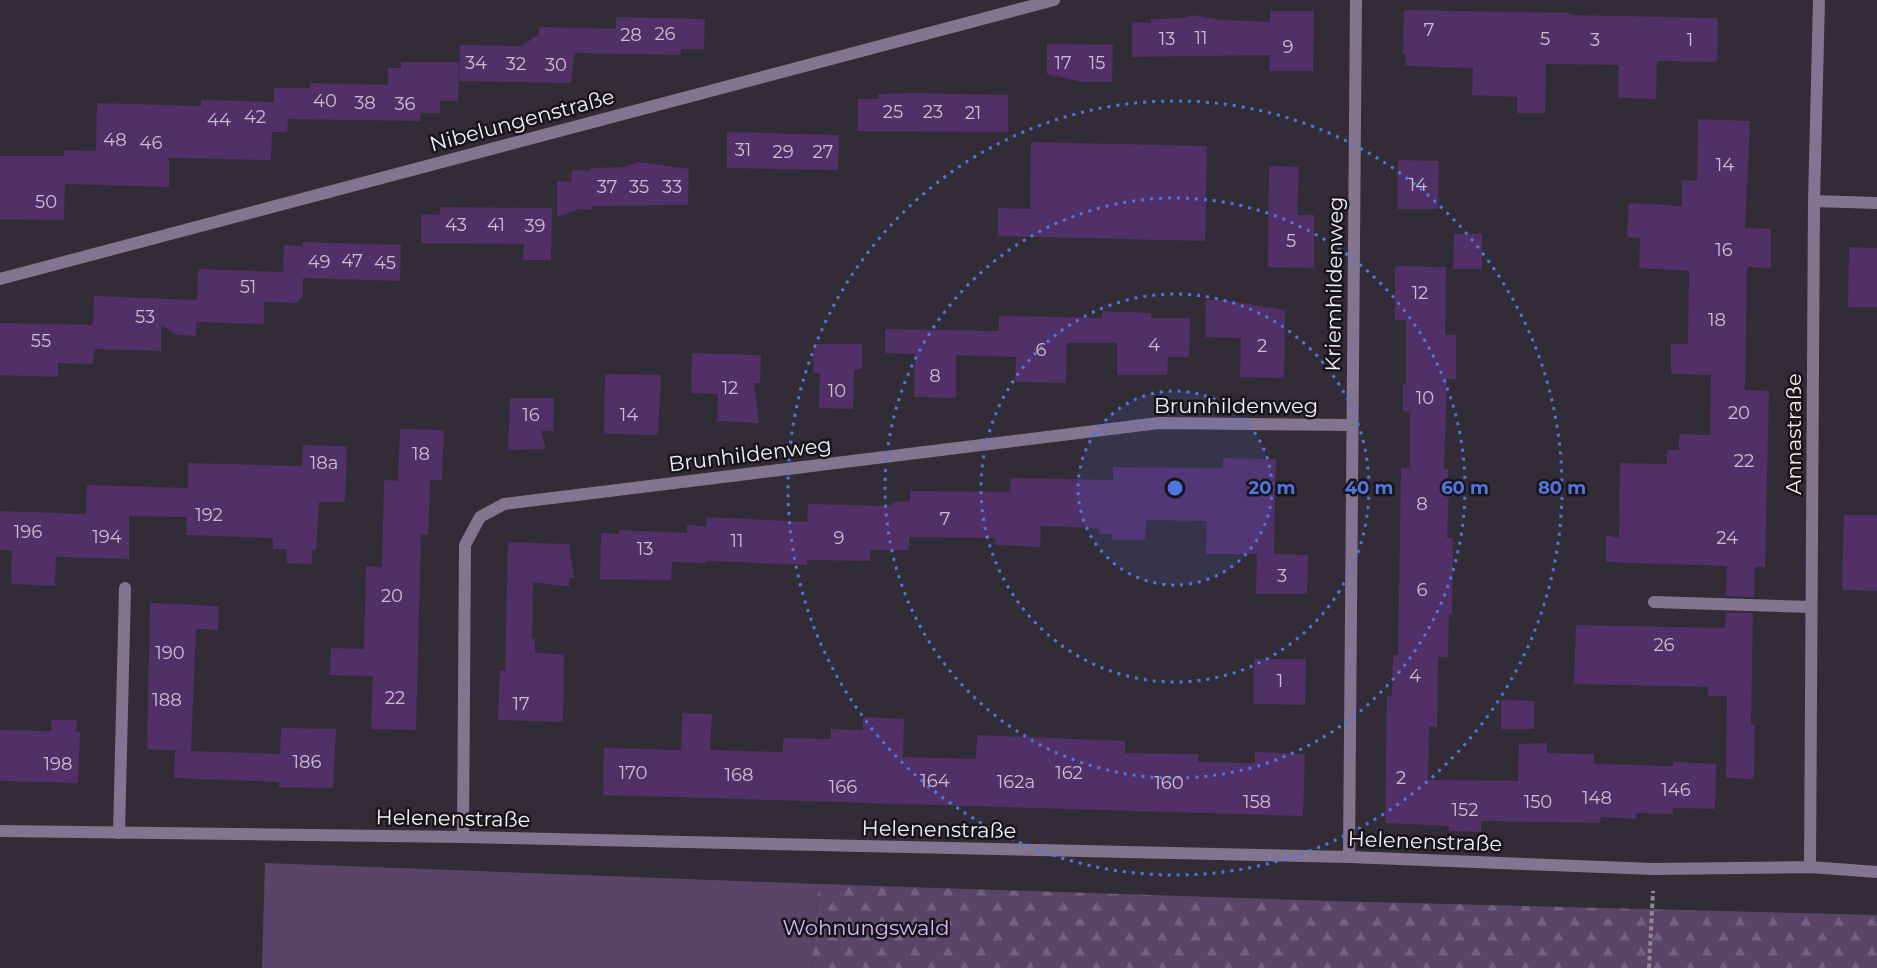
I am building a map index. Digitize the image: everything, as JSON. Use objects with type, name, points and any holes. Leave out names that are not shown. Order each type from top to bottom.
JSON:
[{"type":"street","name":"Nibelungenstraße","points":[[0,279],[1054,0]]},
{"type":"street","name":"Kriemhildenweg","points":[[1348,857],[1356,0]]},
{"type":"street","name":"Annastraße","points":[[1810,867],[1814,201],[1819,0]]},
{"type":"street","points":[[1814,201],[1877,203]]},
{"type":"street","name":"Brunhildenweg","points":[[463,837],[465,544],[480,517],[504,504],[1159,423],[1352,425]]},
{"type":"street","points":[[119,833],[125,588]]},
{"type":"street","points":[[1654,602],[1811,606]]},
{"type":"street","name":"Helenenstraße","points":[[0,831],[463,837],[1348,857],[1654,869],[1810,867],[1877,872]]},
{"type":"path","points":[[1649,968],[1654,869]]},
{"type":"green space","points":[[265,863],[819,884],[811,968],[262,968]]},
{"type":"green space","name":"Wohnungswald","points":[[819,884],[1329,901],[1877,915],[1877,968],[811,968]]},
{"type":"building","points":[[1404,10],[1718,18],[1717,62],[1657,61],[1656,99],[1618,98],[1619,65],[1546,64],[1545,113],[1517,113],[1517,97],[1472,95],[1473,68],[1405,66]]},
{"type":"building","points":[[1270,11],[1314,11],[1313,71],[1269,71],[1270,55],[1132,57],[1132,22],[1151,23],[1151,19],[1185,18],[1192,15],[1221,20],[1270,22]]},
{"type":"building","points":[[616,17],[705,19],[704,49],[681,49],[681,55],[574,53],[571,83],[459,81],[460,45],[522,46],[539,34],[539,27],[616,29]]},
{"type":"building","points":[[1047,44],[1113,45],[1112,82],[1082,82],[1047,74]]},
{"type":"building","points":[[401,62],[459,62],[458,101],[440,101],[440,113],[421,113],[420,121],[288,119],[287,132],[272,132],[271,160],[169,158],[169,187],[65,184],[64,220],[0,219],[0,156],[64,156],[65,150],[96,151],[97,103],[201,106],[201,100],[274,102],[274,88],[310,88],[310,83],[388,85],[388,68],[401,68]]},
{"type":"building","points":[[878,94],[1008,95],[1008,132],[858,131],[858,99],[878,99]]},
{"type":"building","points":[[1698,119],[1750,121],[1745,228],[1771,229],[1771,268],[1747,267],[1745,390],[1769,391],[1765,567],[1755,567],[1754,597],[1726,596],[1727,566],[1606,562],[1606,535],[1619,538],[1620,463],[1667,464],[1667,450],[1679,450],[1679,434],[1710,435],[1711,375],[1671,374],[1671,344],[1688,344],[1689,271],[1639,268],[1640,238],[1627,237],[1629,203],[1682,206],[1682,180],[1697,181]]},
{"type":"building","points":[[727,132],[839,135],[838,170],[727,168]]},
{"type":"building","points":[[1031,142],[1207,146],[1205,241],[998,236],[998,208],[1030,209]]},
{"type":"building","points":[[1398,160],[1439,161],[1438,209],[1397,209]]},
{"type":"building","points":[[639,162],[689,169],[688,205],[592,206],[592,210],[579,209],[557,217],[557,181],[571,182],[572,170],[590,171],[591,168],[623,167]]},
{"type":"building","points":[[1269,166],[1299,167],[1297,215],[1314,215],[1314,268],[1268,267]]},
{"type":"building","points":[[440,207],[552,208],[551,260],[523,260],[524,244],[421,243],[421,214],[440,215]]},
{"type":"building","points":[[1454,234],[1482,234],[1482,269],[1453,269]]},
{"type":"building","points":[[303,242],[401,245],[400,281],[303,278],[303,295],[297,303],[264,302],[264,324],[196,322],[198,269],[283,272],[284,245],[303,246]]},
{"type":"building","points":[[1849,247],[1877,248],[1877,307],[1848,307]]},
{"type":"building","points":[[1395,266],[1446,267],[1445,335],[1456,335],[1456,379],[1447,379],[1444,469],[1449,469],[1446,488],[1449,489],[1447,538],[1453,538],[1452,614],[1449,614],[1448,657],[1438,657],[1437,727],[1429,727],[1428,780],[1518,781],[1519,744],[1547,743],[1547,753],[1594,754],[1594,764],[1673,766],[1673,762],[1716,764],[1715,809],[1673,808],[1673,814],[1636,813],[1636,819],[1601,817],[1600,823],[1481,821],[1481,832],[1449,831],[1449,826],[1385,823],[1387,696],[1392,696],[1393,655],[1398,655],[1401,468],[1410,468],[1410,412],[1403,411],[1403,384],[1406,385],[1406,320],[1395,320]]},
{"type":"building","points":[[94,296],[197,300],[196,336],[178,335],[161,325],[161,351],[94,349],[93,364],[58,363],[58,377],[0,375],[0,323],[93,325]]},
{"type":"building","points":[[1206,300],[1223,300],[1285,310],[1284,378],[1240,377],[1241,338],[1205,337]]},
{"type":"building","points":[[1102,311],[1151,313],[1151,318],[1190,318],[1189,357],[1168,357],[1167,375],[1117,375],[1117,343],[1067,343],[1066,383],[1015,382],[1016,357],[956,355],[956,398],[914,397],[915,354],[885,353],[885,329],[999,331],[999,316],[1102,318]]},
{"type":"building","points":[[814,344],[862,344],[862,369],[854,370],[853,409],[819,408],[820,373],[813,373]]},
{"type":"building","points":[[692,353],[761,355],[760,383],[754,383],[759,423],[717,421],[718,394],[691,393]]},
{"type":"building","points":[[605,374],[661,375],[658,435],[604,434]]},
{"type":"building","points":[[510,398],[554,398],[553,431],[541,431],[546,449],[508,450]]},
{"type":"building","points":[[400,429],[444,430],[442,480],[430,480],[428,535],[421,534],[416,730],[371,729],[373,676],[330,675],[331,648],[364,649],[366,566],[382,567],[384,480],[398,481]]},
{"type":"building","points":[[303,445],[347,446],[345,502],[319,502],[316,550],[312,550],[312,564],[286,563],[287,549],[273,549],[273,538],[186,535],[187,517],[129,516],[129,559],[56,557],[55,586],[11,584],[12,551],[0,550],[0,511],[86,514],[87,485],[188,488],[188,463],[302,466]]},
{"type":"building","points":[[1223,458],[1276,459],[1274,554],[1308,555],[1307,594],[1256,594],[1257,554],[1206,554],[1207,521],[1146,520],[1145,540],[1112,540],[1112,534],[1099,534],[1099,528],[1041,526],[1040,547],[995,545],[995,538],[909,537],[909,550],[870,550],[870,561],[807,560],[807,565],[672,562],[671,580],[600,579],[601,533],[619,534],[619,530],[687,533],[687,525],[706,526],[707,517],[807,522],[808,504],[892,506],[892,502],[910,501],[910,491],[1010,492],[1011,478],[1113,480],[1113,467],[1222,468]]},
{"type":"building","points":[[1844,515],[1877,515],[1877,591],[1842,590]]},
{"type":"building","points":[[508,542],[569,544],[574,578],[569,578],[569,587],[533,582],[532,638],[535,639],[535,653],[564,654],[563,722],[498,720],[500,670],[505,671]]},
{"type":"building","points":[[150,603],[219,606],[218,630],[196,629],[191,751],[280,754],[281,728],[336,729],[333,788],[279,787],[279,782],[174,778],[175,751],[188,751],[147,749]]},
{"type":"building","points":[[1726,613],[1753,613],[1751,725],[1755,725],[1754,779],[1726,778],[1727,696],[1708,696],[1708,687],[1574,684],[1576,625],[1725,628]]},
{"type":"building","points":[[1254,659],[1306,659],[1305,705],[1253,704]]},
{"type":"building","points":[[1501,700],[1534,701],[1534,729],[1501,729]]},
{"type":"building","points":[[682,713],[712,714],[710,750],[783,752],[783,738],[831,739],[831,729],[863,730],[863,717],[904,719],[903,757],[976,759],[977,735],[1125,741],[1125,753],[1199,754],[1198,762],[1255,763],[1255,752],[1305,754],[1303,816],[603,795],[604,748],[681,750]]},
{"type":"building","points":[[52,720],[77,720],[76,732],[80,732],[78,783],[0,781],[0,730],[51,731]]}]
